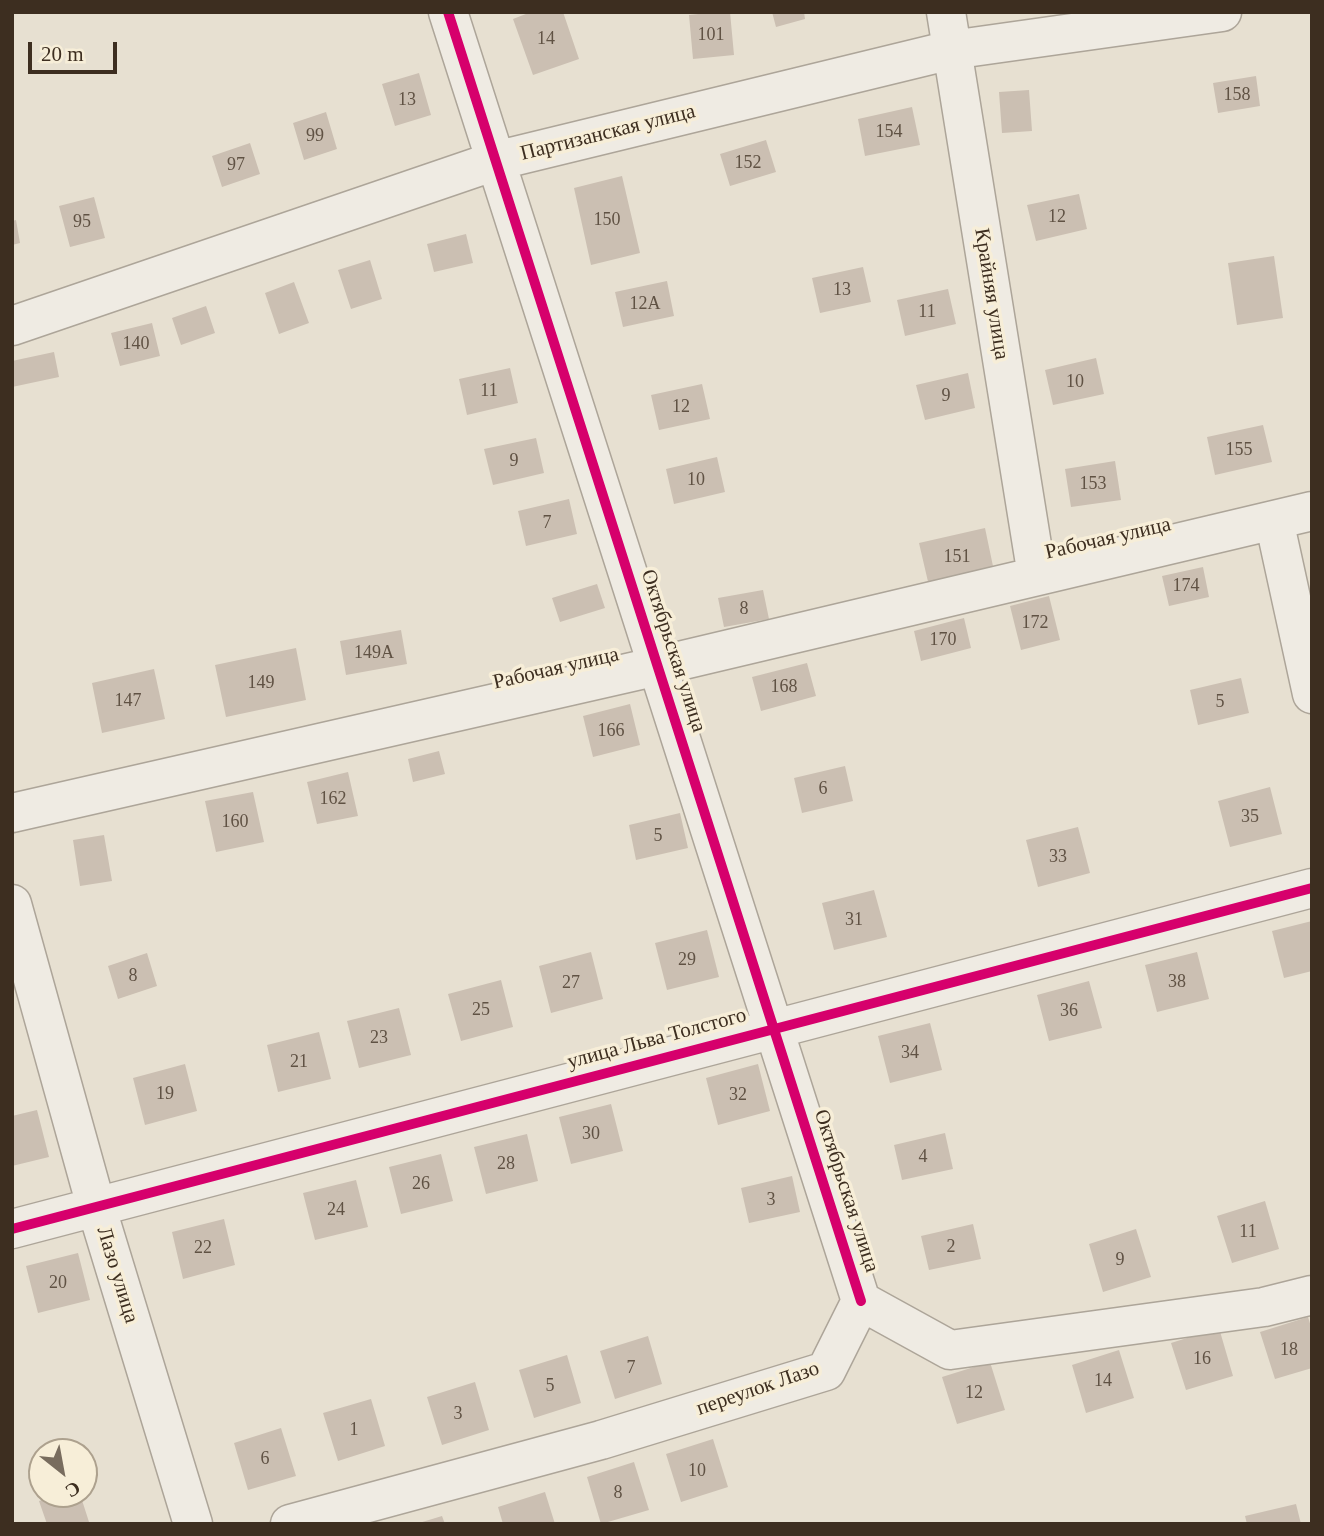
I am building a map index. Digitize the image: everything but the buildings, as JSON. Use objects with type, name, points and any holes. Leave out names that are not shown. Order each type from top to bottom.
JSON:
[{"type":"street","name":"Октябрьская улица","points":[[448,12],[861,1301]]},
{"type":"street","name":"Крайняя улица","points":[[946,12],[1037,576]]},
{"type":"street","name":"Партизанская улица","points":[[12,326],[495,161],[951,50],[1222,12]]},
{"type":"street","name":"Рабочая улица","points":[[12,813],[658,666],[1312,511]]},
{"type":"street","points":[[1274,520],[1312,694]]},
{"type":"street","name":"улица Льва Толстого","points":[[12,1228],[1312,888]]},
{"type":"street","name":"Лазо улица","points":[[12,904],[96,1206],[193,1524]]},
{"type":"street","points":[[861,1301],[950,1350],[1264,1307],[1312,1295]]},
{"type":"street","name":"переулок Лазо","points":[[290,1524],[601,1440],[826,1371],[861,1301]]},
{"type":"cycle path","points":[[448,12],[861,1301]]},
{"type":"cycle path","points":[[12,1229],[1312,888]]}]
